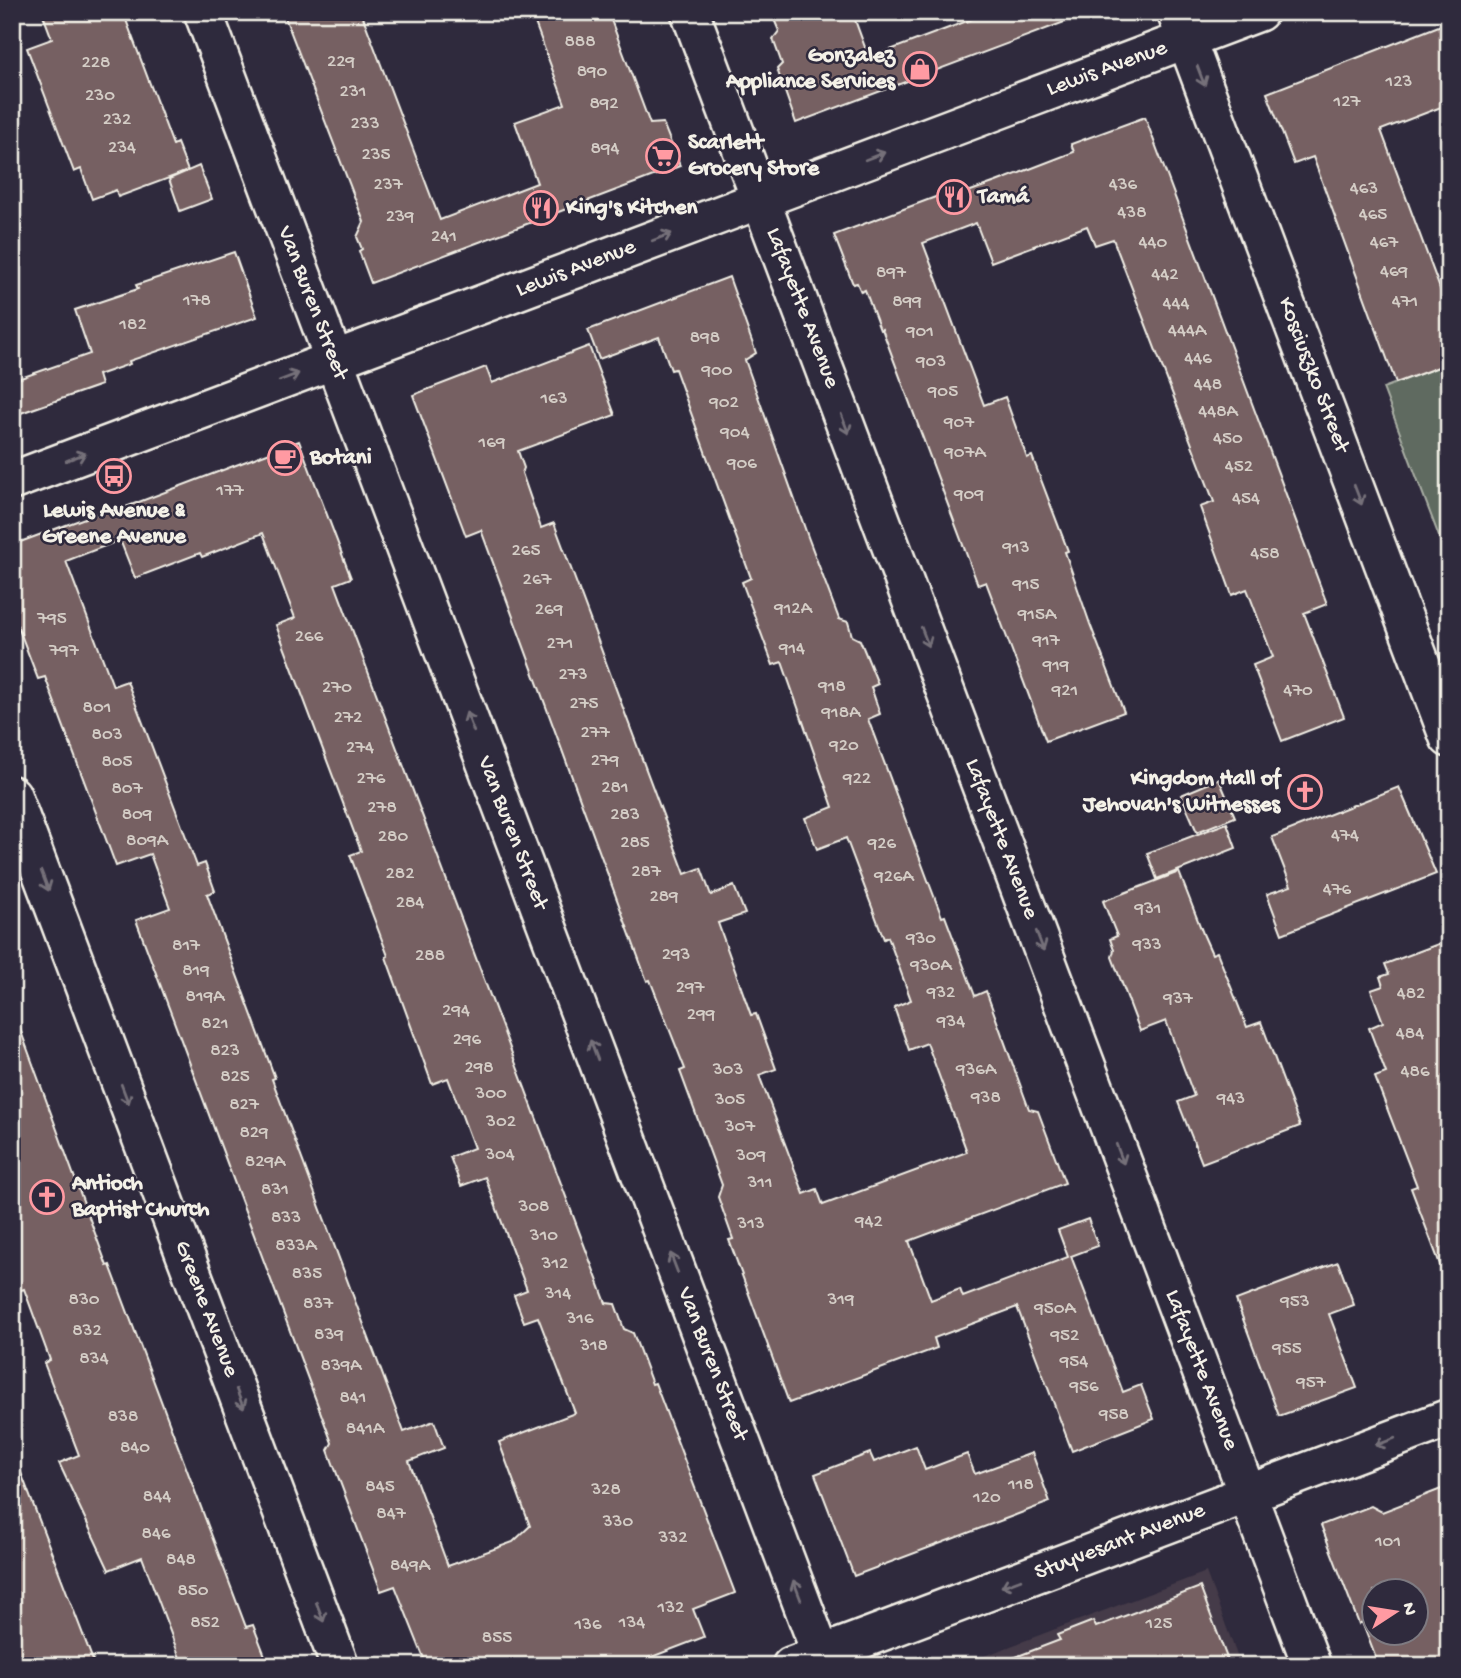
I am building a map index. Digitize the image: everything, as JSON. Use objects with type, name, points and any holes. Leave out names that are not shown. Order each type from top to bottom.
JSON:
[{"type":"street","name":"Van Buren Street","points":[[203,12],[334,360],[806,1660]]},
{"type":"street","name":"Lafayette Avenue","points":[[690,12],[1312,1666]]},
{"type":"street","name":"Lewis Avenue","points":[[12,481],[761,199],[1181,26],[1259,12]]},
{"type":"street","name":"Kosciuszko Street","points":[[1181,26],[1449,738]]},
{"type":"street","name":"Greene Avenue","points":[[12,795],[340,1666]]},
{"type":"street","name":"Stuyvesant Avenue","points":[[806,1660],[1449,1418]]},
{"type":"shaded area","points":[[1449,363],[1449,563],[1383,388]]},
{"type":"shaded area","points":[[1206,1572],[1241,1666],[958,1666]]},
{"type":"building","points":[[42,12],[123,12],[173,145],[177,143],[188,171],[118,197],[116,190],[92,199],[81,169],[74,172],[27,48],[52,39]]},
{"type":"building","points":[[283,12],[361,12],[440,220],[537,183],[515,122],[565,104],[531,12],[608,12],[650,124],[663,123],[680,166],[371,283],[359,251],[362,249],[357,237],[364,222]]},
{"type":"building","points":[[771,12],[852,12],[869,58],[991,12],[1083,12],[1083,15],[796,123],[777,69],[782,64],[773,39],[779,31]]},
{"type":"building","points":[[1449,22],[1449,104],[1381,130],[1449,313],[1449,363],[1396,383],[1313,157],[1294,164],[1267,93]]},
{"type":"building","points":[[1145,117],[1327,604],[1304,613],[1344,717],[1282,741],[1253,665],[1273,657],[1247,589],[1232,595],[1200,507],[1214,502],[1113,239],[1095,245],[1087,226],[991,262],[976,223],[923,243],[984,405],[1005,397],[1027,458],[1032,456],[1068,551],[1065,552],[1090,624],[1124,712],[1046,741],[986,582],[978,585],[882,329],[880,330],[865,290],[861,292],[857,283],[853,284],[834,235],[962,187],[965,193],[996,182],[1074,152],[1071,144]]},
{"type":"building","points":[[199,166],[212,199],[180,211],[169,179]]},
{"type":"building","points":[[234,252],[257,317],[129,361],[130,364],[98,375],[101,385],[12,416],[12,381],[90,354],[75,310],[138,289],[136,285]]},
{"type":"building","points":[[729,277],[756,353],[745,360],[808,537],[839,619],[848,622],[852,636],[860,640],[878,684],[871,687],[880,714],[868,719],[942,917],[945,916],[975,996],[986,991],[1029,1109],[1038,1111],[1065,1183],[909,1241],[931,1300],[960,1289],[963,1297],[1068,1257],[1058,1230],[1088,1219],[1098,1246],[1071,1256],[1123,1392],[1141,1385],[1154,1419],[1072,1451],[1017,1307],[934,1338],[937,1348],[789,1403],[729,1240],[733,1239],[718,1197],[722,1185],[680,1071],[685,1069],[650,980],[647,981],[481,530],[466,536],[413,395],[486,367],[492,383],[589,346],[615,415],[518,451],[524,468],[522,473],[541,528],[554,523],[685,874],[701,868],[711,895],[734,886],[745,914],[718,923],[751,1015],[756,1014],[776,1069],[759,1075],[804,1194],[817,1189],[823,1205],[967,1152],[927,1043],[909,1050],[894,1007],[911,1000],[888,937],[884,939],[846,838],[817,849],[805,818],[833,807],[782,662],[773,665],[742,582],[751,578],[675,369],[671,370],[659,337],[599,359],[588,330]]},
{"type":"building","points":[[299,441],[351,578],[335,584],[606,1303],[615,1304],[624,1329],[633,1333],[652,1384],[655,1383],[735,1593],[693,1609],[704,1637],[628,1666],[427,1666],[395,1586],[381,1591],[328,1450],[332,1443],[136,920],[170,908],[150,854],[116,866],[45,677],[38,679],[12,611],[12,545],[109,509],[110,513]],"holes":[[[263,533],[295,618],[276,625],[361,851],[350,855],[432,1084],[448,1078],[474,1148],[450,1157],[461,1186],[485,1177],[527,1290],[514,1295],[524,1322],[538,1317],[575,1413],[499,1442],[530,1526],[513,1542],[448,1566],[409,1461],[444,1448],[434,1421],[404,1432],[272,1079],[275,1078],[207,894],[215,891],[205,863],[197,866],[127,681],[113,686],[66,561],[120,540],[135,578],[200,553],[202,557]]]},
{"type":"building","points":[[1219,779],[1235,817],[1197,832],[1181,795]]},
{"type":"building","points":[[1399,787],[1436,874],[1282,934],[1267,894],[1291,886],[1272,837]]},
{"type":"building","points":[[1227,823],[1236,848],[1157,879],[1147,853]]},
{"type":"building","points":[[1179,872],[1204,936],[1212,954],[1217,952],[1247,1027],[1261,1022],[1300,1126],[1202,1163],[1178,1102],[1194,1096],[1166,1021],[1140,1031],[1112,957],[1114,950],[1110,939],[1117,936],[1103,901]]},
{"type":"building","points":[[1449,940],[1449,1280],[1446,1280],[1411,1188],[1417,1186],[1375,1077],[1386,1073],[1369,1028],[1383,1022],[1371,990],[1383,986],[1380,977],[1389,974],[1385,964]]},
{"type":"building","points":[[16,1018],[107,1266],[110,1265],[246,1627],[253,1625],[269,1666],[183,1666],[142,1557],[109,1570],[59,1463],[79,1455],[44,1363],[50,1360],[24,1289],[12,1293],[12,1019]]},
{"type":"building","points":[[1338,1262],[1354,1305],[1329,1314],[1357,1388],[1279,1416],[1236,1300]]},
{"type":"building","points":[[916,1446],[925,1470],[967,1454],[975,1474],[1032,1453],[1050,1502],[854,1576],[815,1474],[870,1453],[874,1462]]},
{"type":"building","points":[[12,1457],[15,1457],[95,1666],[12,1666]]},
{"type":"building","points":[[1449,1486],[1449,1666],[1379,1666],[1371,1646],[1430,1646],[1430,1576],[1360,1576],[1359,1624],[1321,1525],[1371,1506],[1382,1512]]},
{"type":"building","points":[[1200,1587],[1230,1666],[1000,1666],[1000,1663],[1060,1640],[1057,1635],[1093,1621],[1096,1627]]},
{"type":"place","name":"Gonzalez Appliance Services","points":[[920,69]]},
{"type":"place","name":"Scarlett Grocery Store","points":[[663,156]]},
{"type":"place","name":"Tamá","points":[[954,197]]},
{"type":"place","name":"King's Kitchen","points":[[541,208]]},
{"type":"place","name":"Botani","points":[[285,458]]},
{"type":"place","name":"Lewis Avenue & Greene Avenue","points":[[114,476]]},
{"type":"place","name":"Kingdom Hall of Jehovah's Witnesses","points":[[1305,792]]},
{"type":"place","name":"Antioch Baptist Church","points":[[47,1197]]}]
